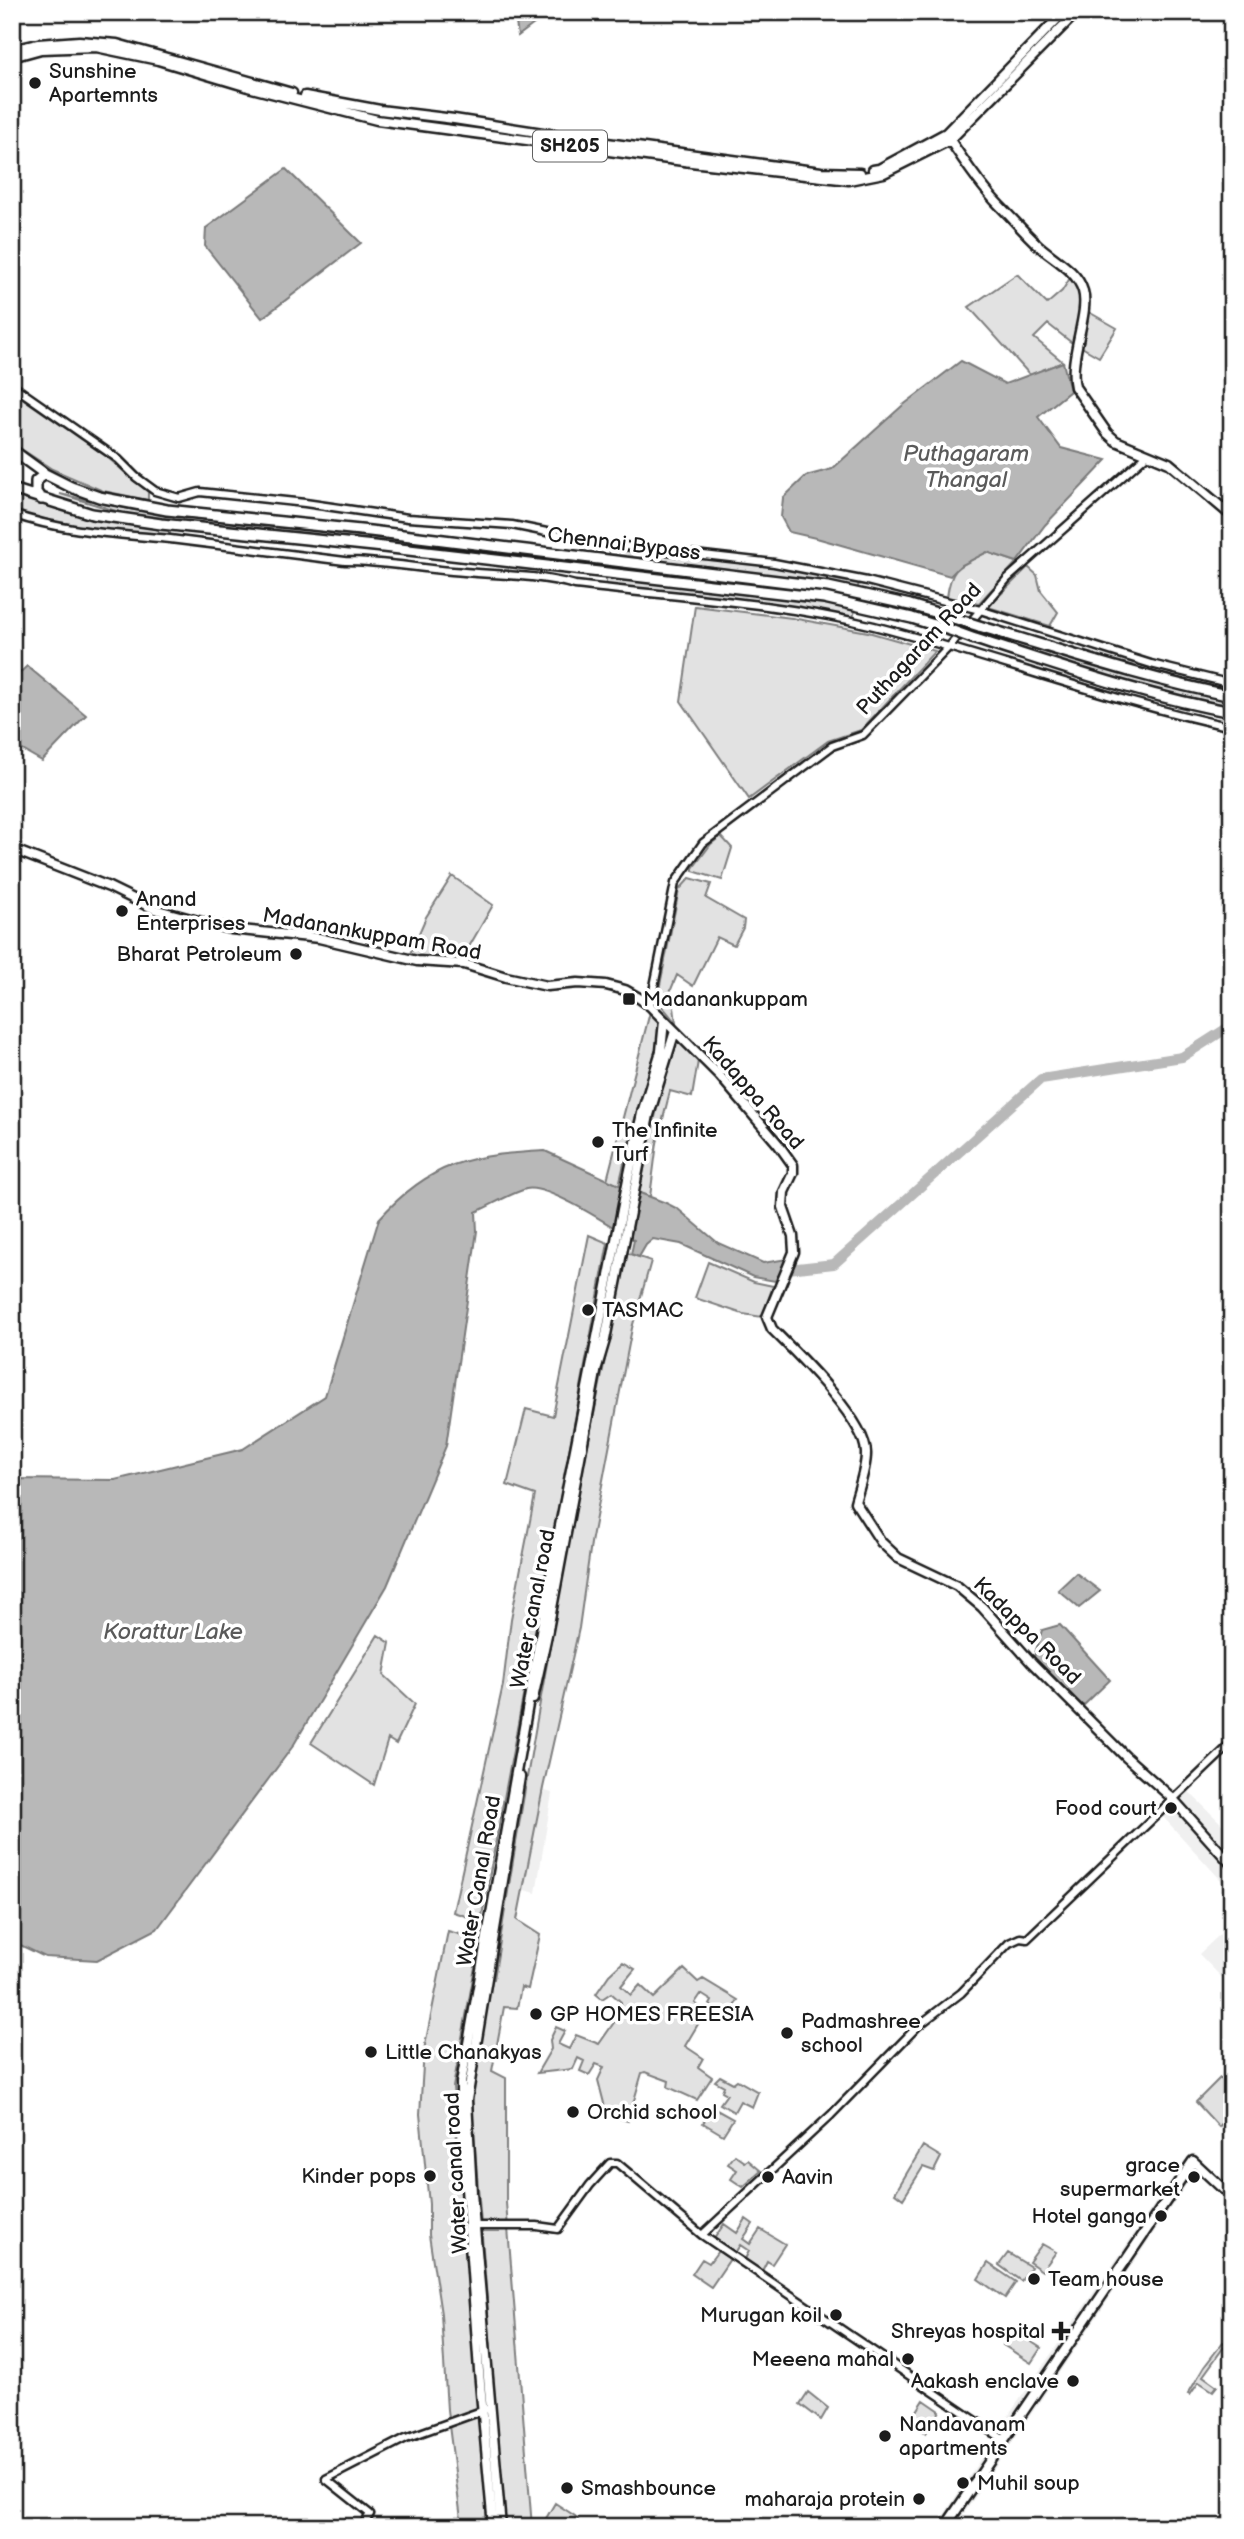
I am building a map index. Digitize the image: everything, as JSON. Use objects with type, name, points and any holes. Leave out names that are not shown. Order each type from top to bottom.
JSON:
[{"type":"highway","name":"Chennai Bypass","points":[[12,450],[45,474],[99,497],[167,510],[370,531],[828,587],[910,605],[1099,662],[1196,689],[1232,696]]},
{"type":"highway","points":[[41,499],[36,492],[36,481],[45,474]]},
{"type":"highway","name":"Chennai Bypass","points":[[12,489],[92,514],[161,524],[824,598],[912,618],[1104,680],[1199,706],[1232,712]]},
{"type":"main road","points":[[12,50],[38,44],[79,41],[115,44],[297,94],[380,110],[821,172],[852,174],[879,169],[948,137],[1064,12]]},
{"type":"main road","name":"SH205","points":[[12,57],[41,49],[96,47],[158,60],[248,87],[377,120],[729,167],[849,180],[884,173],[948,137],[1077,12]]},
{"type":"main road","points":[[948,137],[999,206],[1079,281],[1084,297],[1076,347],[1075,387],[1107,433],[1128,448],[1169,463],[1232,516]]},
{"type":"main road","name":"Madanankuppam Road","points":[[12,849],[105,885],[154,909],[213,925],[319,938],[417,961],[464,964],[547,986],[578,983],[606,985],[625,990],[650,1006]]},
{"type":"main road","points":[[631,1184],[650,1112],[676,1033],[650,1006]]},
{"type":"main road","points":[[619,1248],[642,1113],[661,1051],[664,1021]]},
{"type":"main road","name":"Kadappa Road","points":[[676,1033],[720,1076],[790,1158],[793,1173],[784,1192],[783,1207],[795,1244],[793,1259],[771,1307],[768,1321],[772,1329],[839,1400],[855,1422],[867,1452],[855,1502],[881,1542],[898,1558],[969,1594],[1126,1757],[1171,1798],[1232,1865]]},
{"type":"main road","name":"Water canal road","points":[[501,2527],[487,2409],[467,2100],[480,1997],[504,1882],[529,1713],[547,1635],[619,1248]]},
{"type":"main road","name":"Water Canal Road","points":[[494,2527],[487,2409],[460,2093],[480,1997],[527,1698],[603,1300],[619,1248]]},
{"type":"main road","points":[[1232,1950],[1228,1954],[1232,1958]]},
{"type":"main road","points":[[945,2527],[1193,2161],[1223,2189],[1232,2180]]},
{"type":"street","points":[[12,385],[118,459],[155,491],[178,498],[200,492],[305,503],[408,518],[512,525],[606,544],[774,563],[867,581],[980,610],[1151,664],[1232,684]]},
{"type":"street","name":"Puthagaram Road","points":[[650,1006],[676,883],[703,843],[832,746],[863,735],[948,648],[1007,579],[1148,454]]},
{"type":"street","points":[[12,514],[57,526],[104,534],[170,539],[345,561],[374,561],[422,568],[553,579],[575,585],[806,613],[873,626],[1169,713],[1232,726]]},
{"type":"street","points":[[702,2235],[831,2115],[918,2026],[955,1998],[1009,1943],[1027,1938],[1171,1798],[1232,1743]]},
{"type":"street","points":[[476,2227],[537,2226],[558,2229],[590,2185],[610,2163],[617,2163],[702,2235],[1003,2439]]},
{"type":"street","points":[[362,2527],[370,2514],[326,2479],[406,2438],[487,2409]]},
{"type":"street","points":[[12,2524],[17,2527]]},
{"type":"shaded area","points":[[1017,274],[1047,304],[1062,291],[1070,278],[1079,292],[1080,309],[1072,343],[1048,324],[1034,338],[1063,362],[1030,375],[969,307]]},
{"type":"shaded area","points":[[1087,311],[1117,328],[1099,357],[1080,346]]},
{"type":"shaded area","points":[[12,391],[107,457],[148,492],[148,500],[103,491],[52,469],[12,443]]},
{"type":"shaded area","points":[[12,493],[170,528],[170,536],[90,529],[31,517],[12,511]]},
{"type":"shaded area","points":[[60,494],[134,510],[827,589],[915,609],[1232,699],[1232,708],[1157,691],[826,596],[133,516]]},
{"type":"shaded area","points":[[610,548],[773,566],[859,583],[857,590],[609,556]]},
{"type":"shaded area","points":[[987,552],[1017,562],[979,603],[947,597],[954,572]]},
{"type":"shaded area","points":[[1028,567],[1037,575],[1041,591],[1058,612],[1050,626],[988,607]]},
{"type":"shaded area","points":[[606,576],[824,601],[855,609],[853,619],[606,586]]},
{"type":"shaded area","points":[[695,606],[792,618],[868,632],[935,651],[861,730],[828,741],[749,799],[681,701]]},
{"type":"shaded area","points":[[721,836],[732,848],[722,880],[693,871],[711,844]]},
{"type":"shaded area","points":[[452,876],[493,905],[462,959],[409,956],[426,917]]},
{"type":"shaded area","points":[[690,878],[711,884],[706,898],[744,920],[734,945],[717,937],[693,986],[677,975],[667,999],[674,1007],[676,1023],[657,1000],[679,890]]},
{"type":"shaded area","points":[[650,1012],[660,1024],[660,1036],[633,1126],[619,1185],[607,1180]]},
{"type":"shaded area","points":[[677,1040],[698,1061],[692,1097],[670,1091],[657,1143],[650,1197],[639,1193],[661,1089]]},
{"type":"shaded area","points":[[589,1235],[608,1243],[481,1921],[453,1912],[503,1685],[511,1619],[535,1495],[507,1485],[526,1409],[553,1416]]},
{"type":"shaded area","points":[[627,1253],[651,1261],[632,1328],[591,1543],[579,1628],[517,1920],[540,1935],[528,1989],[521,1987],[517,2008],[504,2007],[492,2071],[506,2078],[506,2203],[532,2527],[505,2527],[471,2099],[556,1615]]},
{"type":"shaded area","points":[[708,1262],[754,1282],[773,1286],[762,1317],[743,1314],[695,1298]]},
{"type":"shaded area","points":[[378,1635],[390,1643],[384,1675],[415,1704],[396,1744],[388,1739],[374,1785],[311,1743]]},
{"type":"shaded area","points":[[1181,1784],[1232,1834],[1232,1892],[1155,1808]]},
{"type":"shaded area","points":[[527,1786],[552,1793],[536,1893],[513,1887]]},
{"type":"shaded area","points":[[1232,1923],[1232,1988],[1199,1954]]},
{"type":"shaded area","points":[[448,1931],[480,1940],[453,2087],[489,2527],[462,2527],[447,2410],[441,2314],[429,2235],[429,2204],[420,2114],[424,2050]]},
{"type":"shaded area","points":[[623,1962],[635,1969],[621,1986],[631,1995],[640,1985],[654,1998],[684,1969],[698,1982],[703,1979],[738,2000],[728,2016],[710,2005],[712,2001],[701,1994],[695,2003],[704,2014],[685,2046],[703,2058],[698,2067],[712,2077],[697,2100],[668,2087],[669,2081],[645,2072],[642,2073],[628,2121],[607,2115],[598,2080],[604,2067],[596,2064],[589,2075],[580,2071],[584,2061],[578,2058],[573,2069],[537,2073],[551,2049],[550,2040],[556,2027],[565,2031],[558,2044],[569,2049],[576,2035],[599,2044],[622,2011],[621,2002],[611,1993],[602,1999],[596,1994],[609,1975]]},
{"type":"shaded area","points":[[720,2076],[733,2083],[737,2080],[758,2092],[752,2107],[740,2101],[734,2112],[720,2104],[727,2094],[722,2091],[724,2086],[715,2081]]},
{"type":"shaded area","points":[[1220,2078],[1232,2089],[1232,2111],[1219,2127],[1196,2102]]},
{"type":"shaded area","points":[[713,2108],[733,2119],[723,2135],[703,2123]]},
{"type":"shaded area","points":[[923,2146],[941,2157],[934,2171],[923,2167],[903,2199],[895,2193]]},
{"type":"shaded area","points":[[735,2155],[745,2162],[748,2160],[761,2171],[743,2187],[731,2179],[737,2170],[728,2164]]},
{"type":"shaded area","points":[[1185,2160],[1196,2170],[955,2527],[936,2527],[1011,2412]]},
{"type":"shaded area","points":[[746,2219],[753,2224],[743,2239],[750,2244],[760,2229],[785,2244],[772,2264],[767,2261],[762,2271],[745,2259],[749,2251],[740,2245],[735,2253],[714,2239],[724,2224],[737,2233]]},
{"type":"shaded area","points":[[1042,2244],[1056,2252],[1042,2271],[1029,2262]]},
{"type":"shaded area","points":[[718,2251],[730,2259],[711,2287],[692,2274],[702,2259],[709,2263]]},
{"type":"shaded area","points":[[1008,2253],[1031,2267],[1021,2281],[999,2265]]},
{"type":"shaded area","points":[[988,2263],[1016,2282],[1005,2298],[978,2279]]},
{"type":"shaded area","points":[[1013,2330],[1041,2348],[1031,2363],[1003,2345]]},
{"type":"shaded area","points":[[1223,2342],[1226,2344],[1203,2376],[1217,2386],[1213,2391],[1199,2382],[1190,2395],[1188,2394],[1204,2367]]},
{"type":"shaded area","points":[[808,2392],[828,2408],[821,2420],[800,2404]]},
{"type":"shaded area","points":[[924,2400],[940,2411],[926,2433],[910,2422]]},
{"type":"shaded area","points":[[555,2503],[575,2516],[583,2527],[541,2527]]},
{"type":"water","points":[[521,12],[550,12],[518,36],[516,23]]},
{"type":"water","points":[[286,169],[361,243],[262,318],[205,246],[206,228]]},
{"type":"water","name":"Puthagaram Thangal","points":[[961,361],[1005,384],[1063,362],[1070,391],[1038,417],[1061,448],[1107,460],[1045,525],[1017,562],[987,552],[960,566],[950,576],[789,532],[781,517],[783,498],[806,476],[832,469],[902,406]]},
{"type":"water","points":[[27,666],[86,715],[42,761],[12,744],[12,680]]},
{"type":"water","name":"Korattur Lake","points":[[545,1151],[678,1209],[718,1243],[763,1263],[787,1259],[775,1281],[753,1277],[681,1244],[653,1239],[639,1257],[631,1254],[634,1240],[564,1199],[536,1189],[520,1191],[476,1212],[477,1231],[446,1446],[387,1586],[293,1746],[157,1929],[97,1960],[45,1957],[12,1941],[12,1479],[115,1480],[243,1449],[325,1396],[379,1219],[398,1200],[416,1184],[454,1165],[495,1155]]},
{"type":"water","points":[[1076,1573],[1100,1591],[1079,1608],[1058,1590]]},
{"type":"water","points":[[1060,1625],[1110,1680],[1083,1706],[1034,1657],[1042,1630]]},
{"type":"waterway","points":[[779,1270],[834,1264],[1041,1079],[1182,1057],[1232,1025]]},
{"type":"place","name":"Sunshine Apartemnts","points":[[35,83]]},
{"type":"place","name":"Anand Enterprises","points":[[122,911]]},
{"type":"place","name":"Bharat Petroleum","points":[[296,954]]},
{"type":"place","name":"Madanankuppam","points":[[629,999]]},
{"type":"place","name":"The Infinite Turf","points":[[598,1142]]},
{"type":"place","name":"TASMAC","points":[[588,1310]]},
{"type":"place","name":"Food court","points":[[1171,1808]]},
{"type":"place","name":"GP HOMES FREESIA","points":[[536,2014]]},
{"type":"place","name":"Padmashree school","points":[[787,2033]]},
{"type":"place","name":"Little Chanakyas","points":[[371,2052]]},
{"type":"place","name":"Orchid school","points":[[573,2112]]},
{"type":"place","name":"Kinder pops","points":[[430,2176]]},
{"type":"place","name":"Aavin","points":[[768,2177]]},
{"type":"place","name":"grace supermarket","points":[[1194,2177]]},
{"type":"place","name":"Hotel ganga","points":[[1161,2216]]},
{"type":"place","name":"Team house","points":[[1034,2279]]},
{"type":"place","name":"Murugan koil","points":[[836,2315]]},
{"type":"place","name":"Shreyas hospital","points":[[1061,2331]]},
{"type":"place","name":"Meeena mahal","points":[[908,2359]]},
{"type":"place","name":"Aakash enclave","points":[[1073,2381]]},
{"type":"place","name":"Nandavanam apartments","points":[[885,2436]]},
{"type":"place","name":"Muhil soup","points":[[963,2483]]},
{"type":"place","name":"Smashbounce","points":[[567,2488]]},
{"type":"place","name":"maharaja protein","points":[[919,2499]]}]
